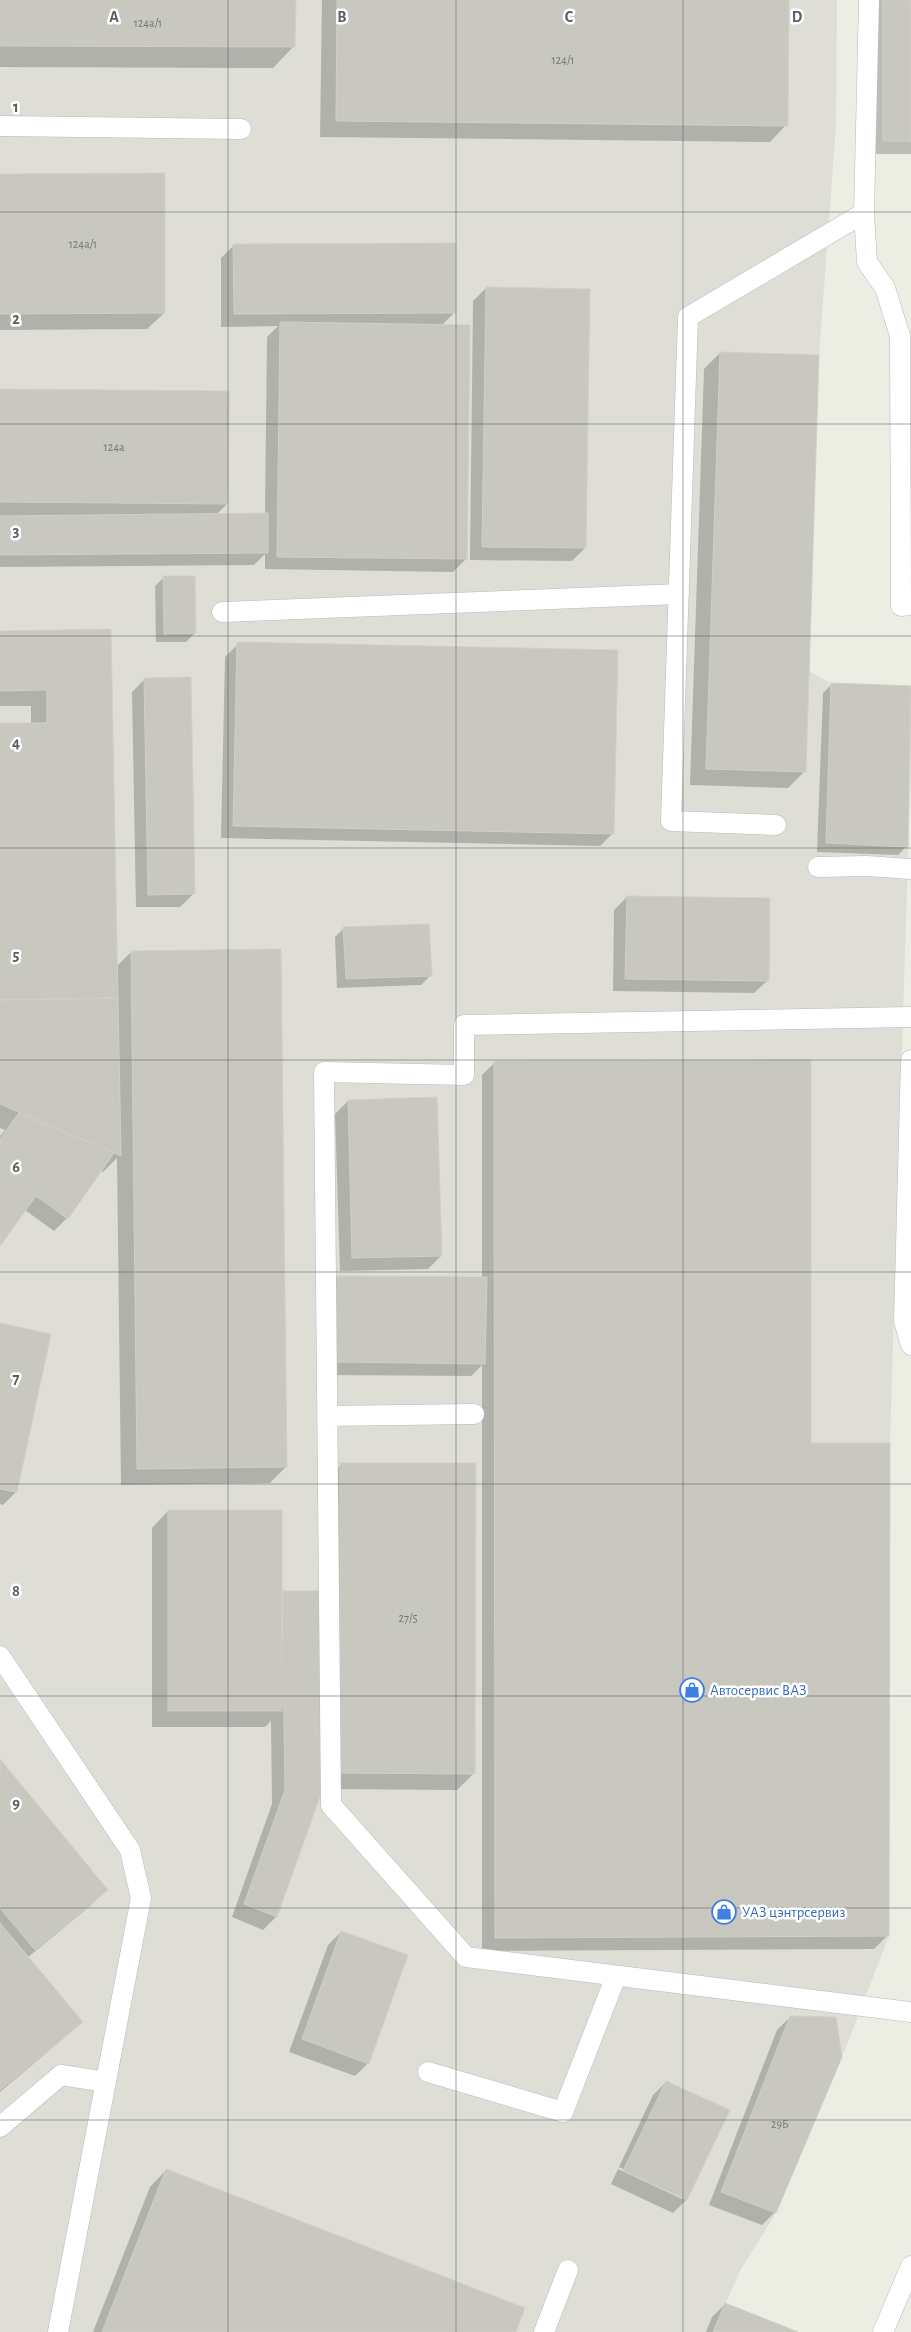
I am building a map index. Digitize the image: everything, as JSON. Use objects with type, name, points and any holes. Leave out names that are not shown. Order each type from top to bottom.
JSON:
[{"type":"lane","points":[[869,0],[864,213],[867,262],[884,288],[900,336],[901,606],[911,605]]},
{"type":"lane","points":[[0,126],[241,129]]},
{"type":"lane","points":[[776,825],[671,820],[688,317],[864,213]]},
{"type":"lane","points":[[222,612],[678,594]]},
{"type":"lane","points":[[818,867],[866,866],[911,869]]},
{"type":"lane","points":[[911,1017],[464,1025],[464,1075],[324,1072],[330,1805],[466,1957],[911,2012]]},
{"type":"lane","points":[[911,1060],[904,1321],[911,1345]]},
{"type":"lane","points":[[327,1416],[474,1414]]},
{"type":"lane","points":[[0,1656],[130,1850],[141,1898],[58,2332]]},
{"type":"lane","points":[[428,2072],[563,2112],[616,1976]]},
{"type":"lane","points":[[0,2127],[62,2075],[106,2082]]},
{"type":"lane","points":[[883,2332],[911,2266]]},
{"type":"lane","points":[[544,2332],[568,2270]]},
{"type":"shaded area","points":[[0,0],[837,0],[836,126],[819,355],[809,671],[831,683],[911,686],[911,757],[890,1443],[889,1936],[842,2057],[776,2213],[741,2269],[713,2332],[0,2332]]},
{"type":"building","points":[[0,0],[296,0],[295,47],[0,46]]},
{"type":"building","points":[[337,0],[789,0],[788,126],[336,121]]},
{"type":"building","points":[[883,0],[911,0],[911,141],[883,141]]},
{"type":"building","points":[[165,173],[165,313],[0,314],[0,174]]},
{"type":"building","points":[[456,243],[456,313],[234,314],[233,244]]},
{"type":"building","points":[[486,287],[590,289],[586,548],[482,547]]},
{"type":"building","points":[[280,322],[470,325],[467,559],[277,557]]},
{"type":"building","points":[[720,352],[819,355],[806,772],[706,769]]},
{"type":"building","points":[[0,389],[229,391],[228,504],[0,502]]},
{"type":"building","points":[[268,513],[268,553],[0,555],[0,516]]},
{"type":"building","points":[[163,576],[195,576],[196,633],[164,634]]},
{"type":"building","points":[[111,629],[118,998],[0,1000],[0,723],[47,723],[47,690],[0,691],[0,631]]},
{"type":"building","points":[[237,642],[618,650],[614,834],[233,826]]},
{"type":"building","points":[[191,677],[195,894],[148,895],[144,678]]},
{"type":"building","points":[[831,683],[911,686],[908,847],[826,843]]},
{"type":"building","points":[[627,896],[770,898],[769,981],[625,979]]},
{"type":"building","points":[[429,924],[432,976],[346,979],[343,927]]},
{"type":"building","points":[[281,949],[287,1467],[137,1469],[131,951]]},
{"type":"building","points":[[118,998],[121,1156],[0,1104],[0,1000]]},
{"type":"building","name":"Автосервис ВАЗ","points":[[811,1060],[811,1443],[890,1443],[889,1936],[495,1938],[494,1061]]},
{"type":"building","points":[[437,1097],[442,1256],[352,1258],[348,1100]]},
{"type":"building","points":[[19,1113],[114,1153],[68,1219],[36,1196],[0,1246],[0,1139]]},
{"type":"building","points":[[337,1276],[487,1277],[485,1364],[336,1362]]},
{"type":"building","points":[[0,1323],[51,1334],[17,1492],[0,1489]]},
{"type":"building","points":[[340,1463],[476,1463],[475,1774],[340,1773]]},
{"type":"building","points":[[168,1510],[282,1510],[282,1711],[168,1711]]},
{"type":"building","points":[[282,1591],[319,1591],[322,1791],[277,1917],[244,1904],[285,1790]]},
{"type":"building","points":[[0,1759],[108,1890],[35,1950],[0,1908]]},
{"type":"building","points":[[0,1923],[83,2022],[0,2090]]},
{"type":"building","points":[[341,1931],[408,1955],[369,2064],[302,2039]]},
{"type":"building","points":[[790,2016],[836,2017],[842,2057],[776,2213],[721,2192]]},
{"type":"building","points":[[666,2081],[730,2110],[687,2200],[623,2171]]},
{"type":"building","points":[[166,2169],[525,2308],[516,2332],[102,2332]]},
{"type":"building","points":[[725,2303],[798,2332],[713,2332]]},
{"type":"place","name":"Автосервис ВАЗ","points":[[692,1690]]},
{"type":"place","name":"УАЗ цэнтрсервиз","points":[[724,1912]]}]
